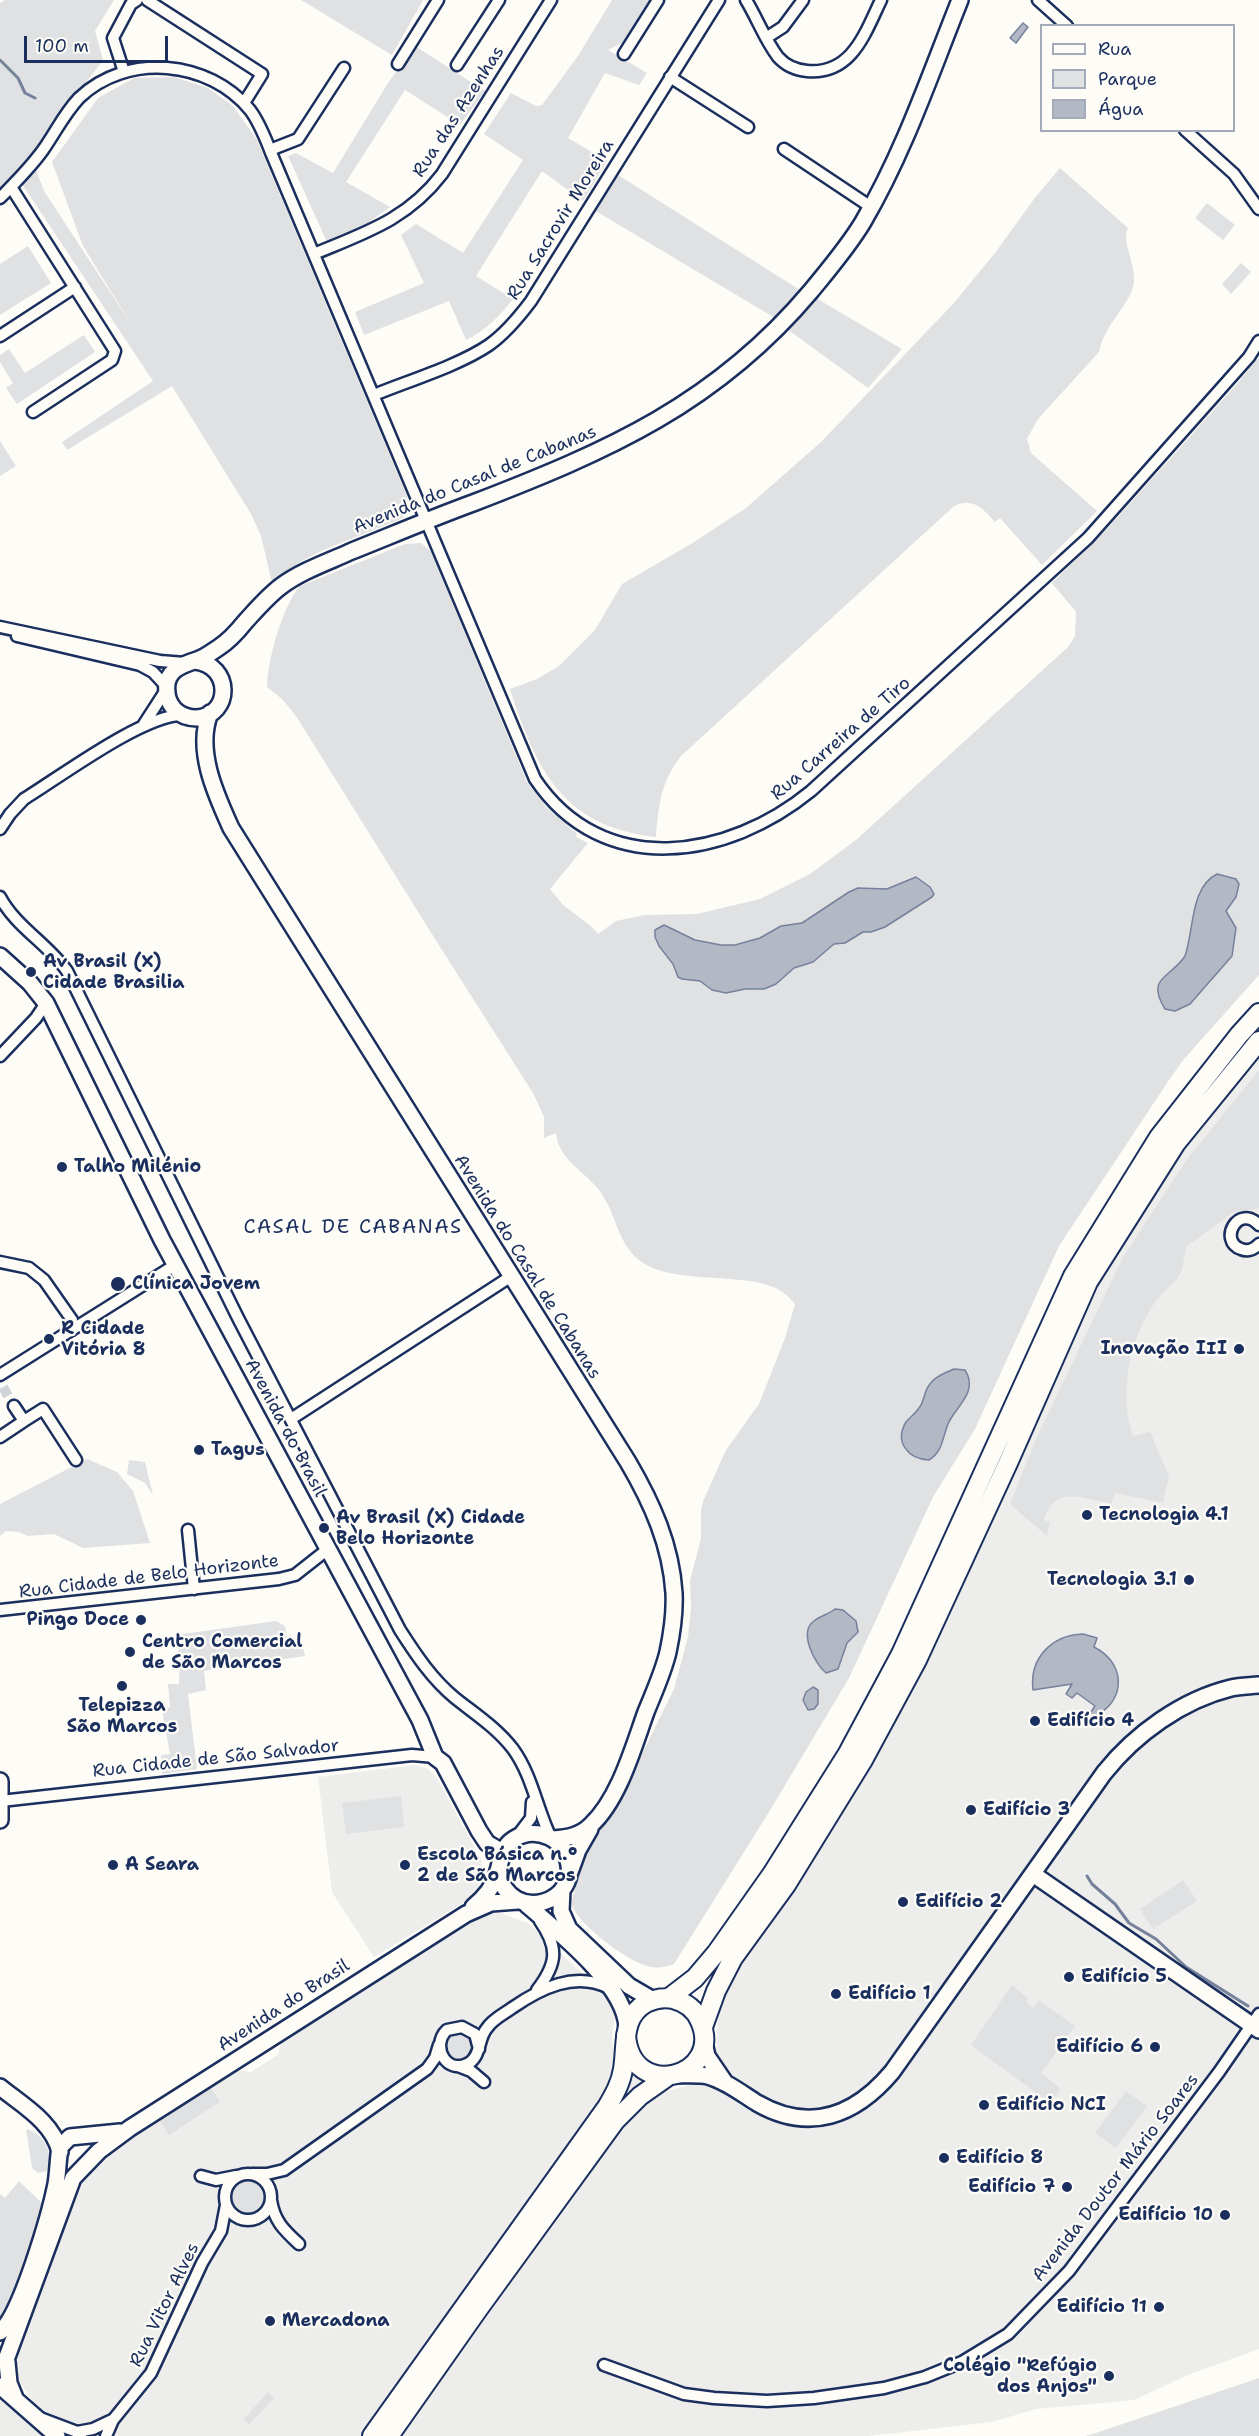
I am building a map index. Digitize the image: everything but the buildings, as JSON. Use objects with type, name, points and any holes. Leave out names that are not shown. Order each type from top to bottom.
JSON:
[{"type":"main road","points":[[372,2436],[607,2107],[619,2083],[623,2069],[626,2032],[636,2011],[695,1978],[717,1952],[772,1874],[848,1753],[901,1654],[1073,1276],[1159,1137],[1259,1013]]},
{"type":"main road","points":[[389,2436],[615,2121],[640,2096],[671,2076],[686,2071],[695,2063],[701,2053],[716,1991],[733,1958],[786,1885],[857,1770],[917,1660],[1088,1282],[1176,1143],[1259,1041]]},
{"type":"main road","points":[[661,1999],[681,2001],[691,2008],[698,2016],[704,2035]]},
{"type":"main road","points":[[626,2032],[627,2046],[637,2065],[656,2076],[671,2076]]},
{"type":"street","points":[[124,72],[113,38],[131,4],[137,0]]},
{"type":"street","points":[[0,198],[39,155],[63,117],[80,98],[98,83],[124,72],[156,68],[192,72],[224,87],[244,103],[262,74],[147,0]]},
{"type":"street","points":[[398,64],[438,0]]},
{"type":"street","points":[[457,65],[499,0]]},
{"type":"street","name":"Rua das Azenhas","points":[[314,254],[393,220],[426,193],[442,174],[551,0]]},
{"type":"street","points":[[624,54],[658,0]]},
{"type":"street","name":"Rua Sacrovir Moreira","points":[[374,395],[469,356],[496,340],[513,323],[531,301],[719,0]]},
{"type":"street","points":[[746,0],[778,56],[792,68],[814,72],[834,67],[855,53],[881,0]]},
{"type":"street","points":[[766,38],[787,22],[803,0]]},
{"type":"street","name":"Avenida do Casal de Cabanas","points":[[565,1884],[581,1844],[610,1802],[664,1664],[673,1616],[672,1571],[659,1526],[642,1485],[242,849],[220,803],[198,735],[185,716],[171,705],[166,688],[172,672],[220,647],[268,598],[294,578],[426,521],[564,468],[659,420],[707,389],[736,366],[781,325],[837,259],[871,207],[909,128],[960,0]]},
{"type":"street","points":[[1038,0],[1065,24]]},
{"type":"street","points":[[270,150],[298,139],[344,68]]},
{"type":"street","points":[[670,76],[748,127]]},
{"type":"street","name":"Rua Carreira de Tiro","points":[[244,103],[256,120],[270,150],[531,771],[556,806],[581,826],[615,842],[630,846],[659,849],[712,843],[758,827],[801,800],[1088,538],[1249,357],[1259,341]]},
{"type":"street","points":[[1187,132],[1234,174],[1259,209]]},
{"type":"street","points":[[784,149],[871,207]]},
{"type":"street","points":[[11,187],[112,344],[115,356],[104,366],[33,412]]},
{"type":"street","points":[[0,336],[75,288]]},
{"type":"street","points":[[0,629],[160,661],[190,662],[213,667],[220,677]]},
{"type":"street","points":[[0,629],[40,642],[140,665],[153,672],[166,688],[144,724]]},
{"type":"street","name":"Avenida do Casal de Cabanas","points":[[207,758],[205,734],[210,713],[222,697],[220,677],[232,637]]},
{"type":"street","points":[[0,828],[24,799],[144,724],[170,716],[199,718],[210,713]]},
{"type":"street","points":[[0,897],[15,918],[53,953],[67,971],[238,1318],[409,1645],[442,1686],[488,1723],[508,1743],[521,1762],[539,1814],[552,1838],[567,1856],[561,1911],[569,1929],[629,1986],[661,1999]]},
{"type":"street","name":"Avenida do Brasil","points":[[0,956],[30,983],[46,1003],[175,1265],[420,1720],[435,1757],[443,1763],[483,1837],[502,1852],[498,1872],[488,1893],[466,1914]]},
{"type":"street","points":[[0,1056],[46,1003]]},
{"type":"street","points":[[1259,1225],[1250,1219],[1242,1219],[1232,1227],[1230,1236],[1234,1244],[1241,1249],[1250,1250],[1259,1245]]},
{"type":"street","points":[[0,1262],[29,1268],[44,1280],[72,1320],[72,1330]]},
{"type":"street","points":[[0,1376],[175,1265]]},
{"type":"street","points":[[291,1419],[510,1277]]},
{"type":"street","points":[[14,1406],[24,1421]]},
{"type":"street","points":[[0,1437],[43,1409],[76,1460]]},
{"type":"street","points":[[188,1530],[194,1588]]},
{"type":"street","name":"Rua Cidade de Belo Horizonte","points":[[0,1610],[286,1578],[295,1575],[328,1549]]},
{"type":"street","points":[[671,2076],[702,2075],[726,2084],[771,2110],[800,2118],[826,2116],[853,2107],[864,2100],[892,2072],[1109,1767],[1141,1736],[1170,1715],[1206,1697],[1232,1688],[1259,1685]]},
{"type":"street","name":"Rua Cidade de São Salvador","points":[[1,1801],[418,1754],[435,1757]]},
{"type":"street","points":[[0,1781],[0,1820]]},
{"type":"street","points":[[502,1852],[524,1829],[531,1818],[532,1790]]},
{"type":"street","name":"Avenida do Casal de Cabanas","points":[[552,1838],[578,1835],[595,1821]]},
{"type":"street","points":[[513,1839],[536,1833],[552,1838]]},
{"type":"street","points":[[498,1872],[504,1889],[525,1904],[601,1974],[626,2014],[626,2032]]},
{"type":"street","points":[[1033,1874],[1256,2023]]},
{"type":"street","points":[[525,1904],[546,1902],[565,1884]]},
{"type":"street","name":"Avenida do Brasil","points":[[87,2163],[123,2132],[466,1914],[491,1904],[525,1904]]},
{"type":"street","name":"Rua Vitor Alves","points":[[525,1904],[547,1930],[554,1951],[549,1972],[537,1990]]},
{"type":"street","name":"Rua Vitor Alves","points":[[427,2069],[435,2058],[447,2030],[477,2027],[491,2022],[537,1990],[578,1980],[594,1982],[612,1989]]},
{"type":"street","name":"Rua Vitor Alves","points":[[106,2436],[113,2420],[149,2378],[202,2263],[221,2231],[228,2183],[236,2176],[267,2174],[284,2170],[427,2069],[438,2065],[456,2066],[469,2063],[478,2051],[483,2034],[491,2022]]},
{"type":"street","name":"Avenida Doutor Mário Soares","points":[[603,2365],[684,2394],[767,2401],[814,2398],[884,2388],[925,2377],[962,2362],[1008,2334],[1069,2271],[1256,2023]]},
{"type":"street","points":[[440,2043],[442,2057],[456,2066],[471,2071],[483,2081],[475,2034],[462,2027]]},
{"type":"street","points":[[704,2035],[712,2065],[726,2084]]},
{"type":"street","points":[[0,2086],[45,2124],[55,2137],[61,2160],[70,2168],[87,2163]]},
{"type":"street","points":[[0,2332],[7,2326],[15,2311],[47,2221],[58,2172],[59,2153],[65,2140],[123,2132]]},
{"type":"street","points":[[5,2363],[38,2280],[73,2178],[87,2163],[91,2147],[88,2141],[79,2137]]},
{"type":"street","name":"Rua Vitor Alves","points":[[221,2231],[233,2224],[251,2220],[267,2210],[284,2170]]},
{"type":"street","points":[[253,2174],[267,2183],[273,2211],[280,2226],[299,2244]]},
{"type":"street","points":[[236,2176],[221,2179],[204,2177],[237,2218],[280,2226]]},
{"type":"street","points":[[0,2343],[4,2347],[9,2383],[16,2401]]},
{"type":"street","points":[[0,2386],[57,2436]]},
{"type":"street","name":"Rua Vitor Alves","points":[[34,2416],[79,2434],[113,2420]]},
{"type":"shaded area","points":[[1259,1051],[1259,2349],[1188,2375],[1134,2400],[1036,2409],[992,2422],[869,2436],[70,2436],[44,2412],[64,2436],[0,2436],[0,2374],[34,2403],[19,2381],[15,2368],[16,2353],[78,2184],[106,2152],[232,2070],[251,2072],[278,2055],[282,2038],[476,1915],[486,1912],[500,1913],[528,1923],[607,1996],[613,2006],[615,2017],[612,2035],[613,2053],[658,2093],[698,2083],[716,2052],[718,2011],[726,1987],[839,1817],[899,1711],[1046,1394],[1123,1241],[1175,1159]]},
{"type":"shaded area","name":"Escola Básica n.º 2 de São Marcos","points":[[415,1765],[427,1768],[437,1778],[481,1859],[483,1871],[476,1895],[374,1957],[332,1892],[318,1777]]},
{"type":"green space","points":[[5,0],[114,0],[95,31],[103,60],[31,156],[44,191],[133,327],[83,246],[52,162],[98,98],[134,78],[174,77],[208,88],[233,106],[256,138],[407,496],[409,511],[401,519],[321,551],[300,562],[272,583],[261,536],[251,514],[172,386],[67,450],[62,442],[153,381],[16,175],[0,189],[0,3]]},
{"type":"green space","points":[[301,0],[423,0],[392,55]]},
{"type":"green space","points":[[612,0],[653,0],[628,40],[608,50],[647,73],[639,85],[605,73],[568,138],[607,161],[583,201],[542,171],[476,276],[513,299],[492,323],[466,340],[449,301],[364,335],[355,312],[424,283],[401,235],[416,224],[463,253],[523,160],[484,134],[511,93],[536,106],[542,105],[578,56]]},
{"type":"green space","points":[[415,46],[485,91],[460,125],[405,90],[346,182],[390,207],[365,225],[327,242],[288,156],[296,153],[333,173],[388,83]]},
{"type":"green space","points":[[1060,168],[1128,228],[1126,239],[1134,275],[1128,299],[1106,332],[1099,352],[1038,419],[1027,439],[1031,453],[1097,511],[1042,565],[1000,518],[995,522],[981,508],[971,503],[953,507],[681,756],[665,785],[656,837],[624,831],[598,821],[576,807],[558,790],[543,769],[531,745],[510,689],[537,679],[559,666],[595,630],[622,584],[691,544],[746,508],[821,442],[953,304]]},
{"type":"green space","points":[[615,173],[803,292],[780,321],[594,210]]},
{"type":"green space","points":[[1207,203],[1235,225],[1223,240],[1195,218]]},
{"type":"green space","points":[[28,246],[51,283],[0,315],[0,264]]},
{"type":"green space","points":[[1241,263],[1251,272],[1231,294],[1222,284]]},
{"type":"green space","points":[[816,298],[902,349],[868,388],[787,329]]},
{"type":"green space","points":[[84,335],[95,352],[17,404],[6,388],[13,383],[0,362],[0,355],[9,349],[25,373]]},
{"type":"green space","points":[[1259,357],[1259,975],[1184,1059],[1059,1246],[975,1429],[933,1497],[849,1678],[769,1812],[674,1964],[666,1967],[651,1967],[642,1964],[605,1942],[583,1922],[571,1903],[589,1843],[620,1799],[674,1689],[688,1637],[691,1607],[690,1581],[701,1538],[701,1510],[704,1499],[726,1450],[759,1404],[785,1338],[795,1304],[788,1296],[773,1287],[741,1280],[668,1273],[652,1268],[639,1260],[626,1245],[605,1199],[593,1183],[567,1158],[556,1133],[544,1138],[544,1117],[533,1093],[296,716],[282,699],[267,687],[270,663],[282,619],[300,586],[405,544],[421,543],[431,552],[527,782],[546,807],[577,834],[576,837],[588,843],[550,889],[563,905],[598,934],[616,921],[644,915],[697,914],[760,899],[810,874],[856,840],[1068,647],[1075,636],[1076,612],[1052,583],[1107,529]]},
{"type":"green space","points":[[0,441],[16,466],[0,476]]},
{"type":"green space","points":[[1259,1070],[1259,1208],[1232,1213],[1186,1247],[1180,1274],[1148,1313],[1140,1329],[1129,1364],[1127,1401],[1133,1436],[1150,1432],[1169,1476],[1163,1503],[1115,1493],[1111,1504],[1081,1497],[1062,1498],[1049,1509],[1044,1520],[1050,1522],[1047,1536],[1010,1504],[1035,1441],[1123,1257],[1188,1158]]},
{"type":"green space","points":[[87,1459],[117,1472],[133,1491],[150,1543],[83,1548],[54,1534],[28,1536],[19,1532],[6,1531],[0,1536],[0,1504]]},
{"type":"green space","points":[[129,1460],[145,1462],[153,1495],[145,1483],[127,1474]]},
{"type":"green space","points":[[276,1621],[285,1626],[287,1638],[300,1638],[305,1656],[204,1671],[206,1690],[188,1694],[197,1769],[162,1774],[161,1755],[170,1754],[162,1710],[170,1707],[168,1684],[179,1684],[180,1661],[176,1635]]},
{"type":"green space","points":[[401,1796],[404,1827],[346,1834],[342,1803]]},
{"type":"green space","points":[[1183,1880],[1197,1901],[1153,1929],[1140,1909]]},
{"type":"green space","points":[[1012,1985],[1028,1998],[1026,2002],[1033,2008],[1039,2000],[1075,2026],[1041,2073],[1060,2090],[1050,2103],[971,2045]]},
{"type":"green space","points":[[459,2032],[469,2036],[473,2046],[469,2056],[459,2060],[449,2056],[445,2046],[449,2036]]},
{"type":"green space","points":[[209,2085],[220,2102],[169,2135],[158,2118]]},
{"type":"green space","points":[[1126,2091],[1147,2106],[1116,2148],[1095,2133]]},
{"type":"green space","points":[[26,2129],[38,2135],[46,2144],[50,2157],[50,2170],[38,2173],[32,2168]]},
{"type":"green space","points":[[248,2180],[260,2185],[265,2197],[260,2209],[248,2214],[236,2209],[231,2197],[236,2185]]},
{"type":"green space","points":[[19,2181],[43,2204],[5,2316],[0,2322],[0,2194],[5,2198]]},
{"type":"green space","points":[[1259,2378],[1259,2436],[1085,2436],[1093,2434]]},
{"type":"green space","points":[[268,2392],[274,2398],[249,2425],[244,2419]]},
{"type":"water","points":[[1023,23],[1028,27],[1016,43],[1010,38]]},
{"type":"water","points":[[1217,874],[1236,879],[1239,884],[1236,897],[1226,911],[1236,928],[1232,956],[1190,1004],[1175,1011],[1165,1009],[1158,990],[1159,984],[1185,956],[1197,899],[1208,880]]},
{"type":"water","points":[[916,877],[930,887],[934,894],[932,897],[885,927],[863,932],[845,943],[834,944],[813,962],[794,968],[776,984],[764,989],[745,989],[726,993],[712,990],[700,981],[682,979],[678,977],[673,964],[655,937],[655,930],[664,925],[695,940],[735,945],[760,938],[781,926],[802,923],[858,888],[887,889]]},
{"type":"water","points":[[954,1369],[965,1370],[969,1378],[968,1392],[948,1424],[937,1453],[929,1460],[921,1459],[909,1453],[902,1443],[903,1429],[906,1422],[921,1406],[930,1384],[939,1376]]},
{"type":"water","points":[[835,1609],[843,1610],[856,1621],[858,1632],[847,1643],[838,1669],[826,1673],[813,1655],[808,1633],[809,1626],[814,1621]]},
{"type":"water","points":[[1083,1634],[1097,1638],[1094,1647],[1106,1655],[1118,1675],[1115,1697],[1109,1706],[1099,1714],[1086,1719],[1095,1706],[1077,1693],[1072,1698],[1066,1694],[1072,1684],[1033,1690],[1035,1668],[1045,1650],[1062,1639]]},
{"type":"water","points":[[813,1687],[818,1690],[818,1704],[814,1709],[808,1710],[803,1700],[806,1692]]},
{"type":"waterway","points":[[0,60],[18,78],[25,93],[35,98]]},
{"type":"waterway","points":[[1087,1876],[1092,1884],[1115,1904],[1129,1923],[1156,1939],[1186,1967],[1248,2006]]},
{"type":"tunnel","points":[[3,1387],[14,1406]]},
{"type":"place","name":"Av Brasil (X) Cidade Brasilia","points":[[31,972]]},
{"type":"place","name":"Talho Milénio","points":[[62,1167]]},
{"type":"place","name":"Clínica Jovem","points":[[118,1284]]},
{"type":"place","name":"R Cidade Vitória 8","points":[[49,1339]]},
{"type":"place","name":"Inovação III","points":[[1239,1349]]},
{"type":"place","name":"Tagus","points":[[199,1450]]},
{"type":"place","name":"Tecnologia 4.1","points":[[1087,1515]]},
{"type":"place","name":"Av Brasil (X) Cidade Belo Horizonte","points":[[324,1528]]},
{"type":"place","name":"Tecnologia 3.1","points":[[1189,1580]]},
{"type":"place","name":"Pingo Doce","points":[[141,1620]]},
{"type":"place","name":"Centro Comercial de São Marcos","points":[[130,1652]]},
{"type":"place","name":"Telepizza São Marcos","points":[[122,1686]]},
{"type":"place","name":"Edifício 4","points":[[1035,1721]]},
{"type":"place","name":"Edifício 3","points":[[971,1810]]},
{"type":"place","name":"A Seara","points":[[113,1865]]},
{"type":"place","name":"Escola Básica n.º 2 de São Marcos","points":[[405,1865]]},
{"type":"place","name":"Edifício 2","points":[[903,1902]]},
{"type":"place","name":"Edifício 5","points":[[1069,1977]]},
{"type":"place","name":"Edifício 1","points":[[836,1994]]},
{"type":"place","name":"Edifício 6","points":[[1155,2047]]},
{"type":"place","name":"Edifício NCI","points":[[984,2105]]},
{"type":"place","name":"Edifício 8","points":[[944,2158]]},
{"type":"place","name":"Edifício 7","points":[[1067,2187]]},
{"type":"place","name":"Edifício 10","points":[[1225,2215]]},
{"type":"place","name":"Edifício 11","points":[[1159,2307]]},
{"type":"place","name":"Mercadona","points":[[270,2321]]},
{"type":"place","name":"Colégio \"Refúgio dos Anjos\"","points":[[1109,2376]]},
{"type":"district","name":"CASAL DE CABANAS","points":[[353,1228]]}]
